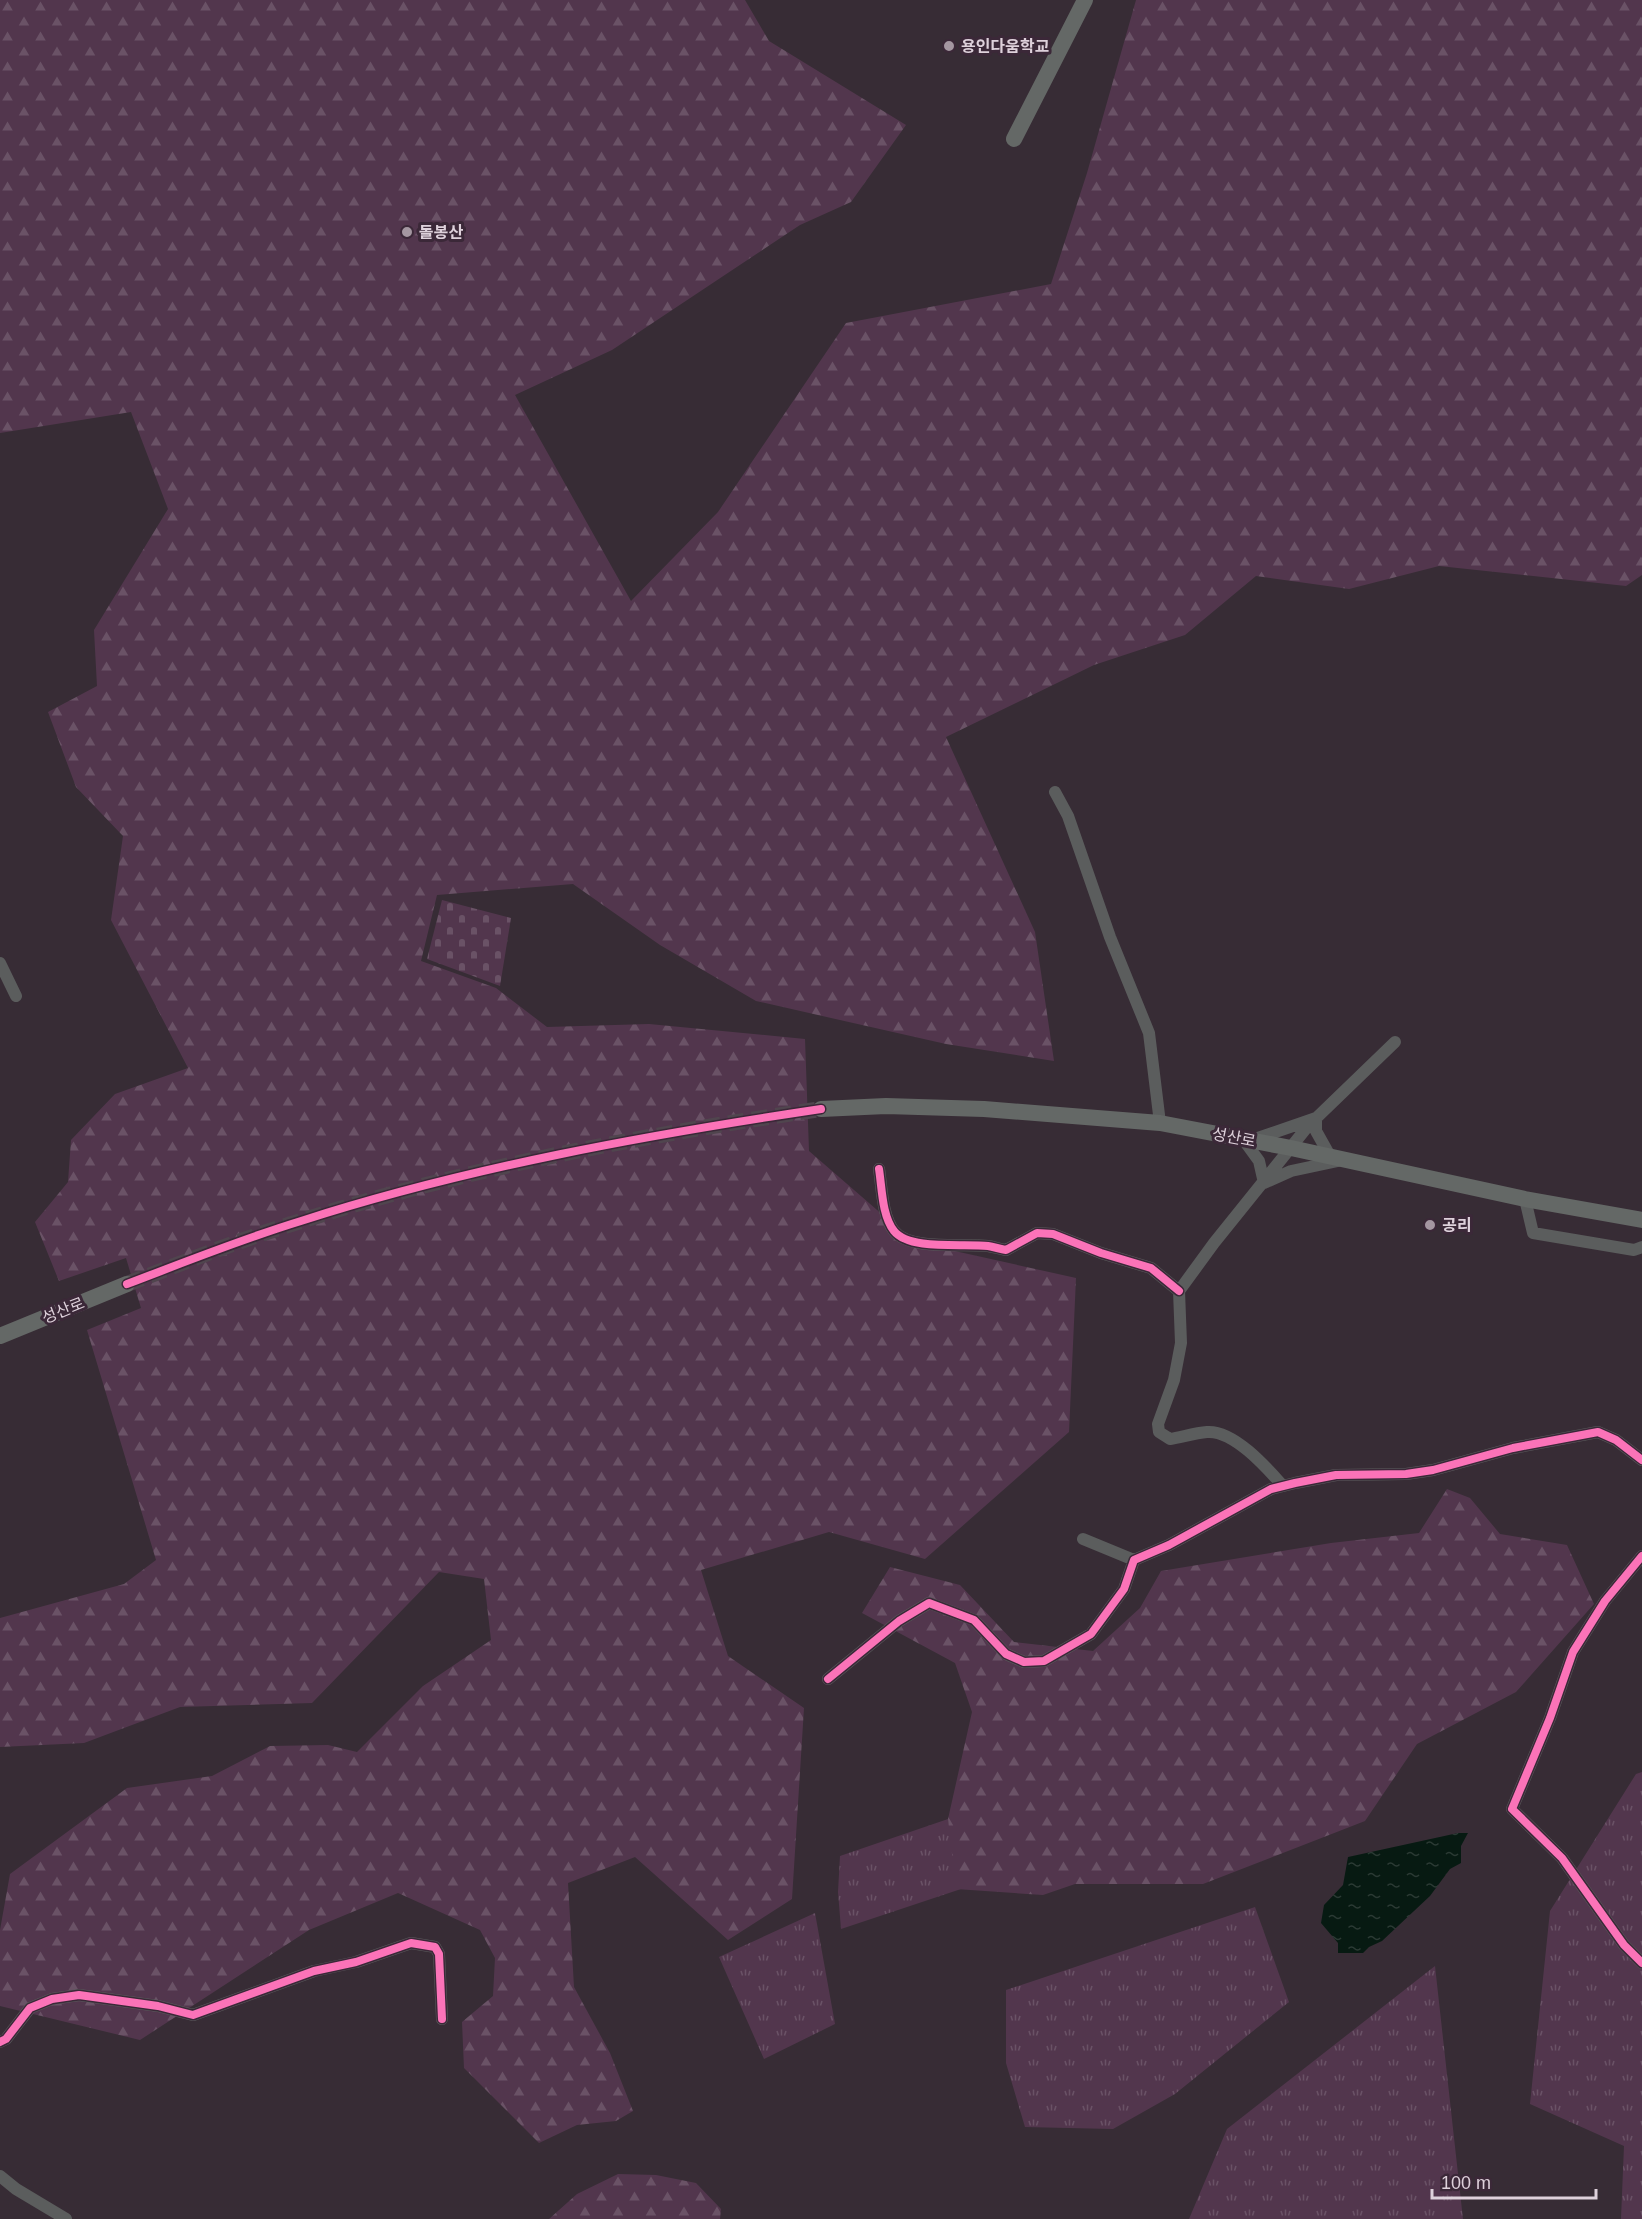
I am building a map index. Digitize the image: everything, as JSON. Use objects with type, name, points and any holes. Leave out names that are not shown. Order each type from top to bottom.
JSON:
[{"type":"main road","points":[[1014,139],[1084,0]]},
{"type":"main road","name":"성산로","points":[[821,1109],[886,1106],[984,1109],[1160,1123],[1291,1148],[1525,1199],[1642,1220]]},
{"type":"main road","name":"성산로","points":[[0,1336],[127,1284]]},
{"type":"street","points":[[1055,792],[1068,816],[1110,937],[1149,1033],[1160,1123]]},
{"type":"street","points":[[0,963],[16,996]]},
{"type":"street","points":[[1283,1486],[1266,1466],[1237,1442],[1221,1434],[1208,1432],[1170,1439],[1159,1432],[1158,1424],[1174,1380],[1181,1343],[1179,1291],[1214,1243],[1316,1118],[1395,1042]]},
{"type":"street","points":[[1264,1183],[1259,1161],[1247,1140],[1316,1118]]},
{"type":"street","points":[[1264,1183],[1291,1171],[1337,1158],[1316,1131],[1316,1118]]},
{"type":"street","points":[[879,1169],[886,1213],[894,1231],[902,1238],[914,1242],[988,1246],[1006,1250],[1037,1233],[1053,1234],[1101,1253],[1151,1268],[1179,1291]]},
{"type":"street","points":[[1525,1199],[1533,1233],[1634,1250],[1642,1247]]},
{"type":"street","points":[[828,1679],[899,1620],[929,1603],[974,1620],[1006,1654],[1024,1662],[1044,1661],[1091,1634],[1124,1589],[1134,1560],[1178,1540],[1270,1489],[1336,1475],[1406,1474],[1433,1470],[1513,1448],[1598,1432],[1616,1440],[1642,1460]]},
{"type":"street","points":[[1083,1539],[1134,1560]]},
{"type":"street","points":[[1642,1557],[1605,1601],[1573,1652],[1550,1718],[1512,1809],[1562,1858],[1624,1945],[1642,1963]]},
{"type":"street","points":[[0,2042],[6,2038],[30,2008],[52,1999],[79,1995],[158,2006],[193,2015],[314,1971],[356,1962],[411,1942],[435,1947],[439,1954],[442,2019]]},
{"type":"street","points":[[0,2176],[16,2189],[66,2219]]},
{"type":"green space","points":[[0,0],[745,0],[769,41],[906,125],[851,202],[800,225],[612,350],[515,395],[631,601],[718,512],[846,323],[1051,284],[1087,173],[1136,0],[1642,0],[1642,575],[1626,586],[1439,566],[1349,589],[1256,576],[1185,635],[1094,665],[946,737],[1035,932],[1054,1061],[946,1044],[756,1001],[660,945],[573,884],[437,895],[421,961],[496,988],[547,1027],[649,1024],[805,1039],[809,1151],[914,1242],[1076,1278],[1069,1432],[925,1559],[829,1532],[701,1570],[728,1656],[804,1708],[792,1899],[728,1940],[635,1857],[568,1883],[574,1987],[610,2053],[633,2111],[616,2121],[577,2125],[539,2143],[464,2068],[462,2022],[493,1996],[495,1958],[480,1930],[398,1893],[309,1930],[140,2040],[0,2006],[0,1930],[10,1874],[127,1788],[212,1776],[270,1746],[328,1745],[357,1752],[423,1686],[491,1640],[484,1579],[439,1572],[312,1703],[180,1707],[84,1743],[0,1747],[0,1618],[124,1584],[156,1560],[87,1330],[141,1308],[126,1258],[59,1281],[35,1222],[68,1182],[71,1140],[115,1094],[188,1068],[111,920],[123,836],[76,787],[48,712],[97,686],[94,630],[168,509],[131,412],[0,433]]},
{"type":"green space","points":[[442,900],[511,918],[500,986],[427,959]]},
{"type":"green space","points":[[1447,1489],[1470,1498],[1500,1534],[1567,1545],[1594,1604],[1516,1692],[1417,1744],[1365,1821],[1203,1884],[1075,1884],[1043,1895],[956,1889],[948,1819],[972,1712],[955,1663],[862,1613],[890,1567],[960,1585],[1014,1642],[1093,1651],[1140,1608],[1161,1571],[1331,1543],[1419,1533]]},
{"type":"green space","points":[[1642,1772],[1642,2219],[1621,2219],[1624,2146],[1530,2104],[1550,1911],[1636,1774]]},
{"type":"green space","points":[[948,1819],[961,1889],[841,1929],[838,1892],[840,1856]]},
{"type":"green space","points":[[1255,1907],[1289,2002],[1175,2094],[1113,2129],[1025,2127],[1006,2063],[1006,1990]]},
{"type":"green space","points":[[815,1913],[835,2024],[764,2059],[719,1957]]},
{"type":"green space","points":[[1435,1966],[1463,2219],[1189,2219],[1227,2129]]},
{"type":"green space","points":[[618,2174],[656,2175],[696,2183],[721,2209],[720,2219],[549,2219],[577,2194]]},
{"type":"water","points":[[1458,1833],[1468,1833],[1461,1846],[1461,1863],[1450,1869],[1430,1896],[1382,1941],[1369,1947],[1363,1953],[1338,1953],[1338,1943],[1321,1923],[1324,1905],[1343,1885],[1348,1857]]},
{"type":"tunnel","points":[[127,1284],[279,1228],[429,1184],[559,1154],[821,1109]]},
{"type":"cycle path","points":[[127,1284],[279,1228],[429,1184],[559,1154],[821,1109]]},
{"type":"cycle path","points":[[879,1169],[887,1218],[894,1231],[902,1237],[924,1244],[978,1245],[1006,1250],[1037,1233],[1053,1234],[1101,1253],[1151,1268],[1179,1291]]},
{"type":"cycle path","points":[[828,1679],[899,1621],[929,1603],[974,1620],[1006,1654],[1024,1662],[1044,1661],[1091,1634],[1124,1589],[1134,1560],[1169,1545],[1271,1489],[1336,1475],[1406,1474],[1433,1470],[1513,1448],[1598,1432],[1616,1440],[1642,1460]]},
{"type":"cycle path","points":[[1642,1556],[1605,1601],[1573,1652],[1550,1718],[1512,1809],[1562,1858],[1624,1945],[1642,1963]]},
{"type":"cycle path","points":[[0,2042],[6,2039],[30,2008],[52,1999],[79,1995],[158,2006],[193,2015],[314,1971],[356,1962],[411,1943],[435,1947],[439,1954],[442,2019]]},
{"type":"place","name":"용인다움학교","points":[[949,46]]},
{"type":"place","name":"돌봉산","points":[[407,232]]},
{"type":"place","name":"공리","points":[[1430,1225]]}]
